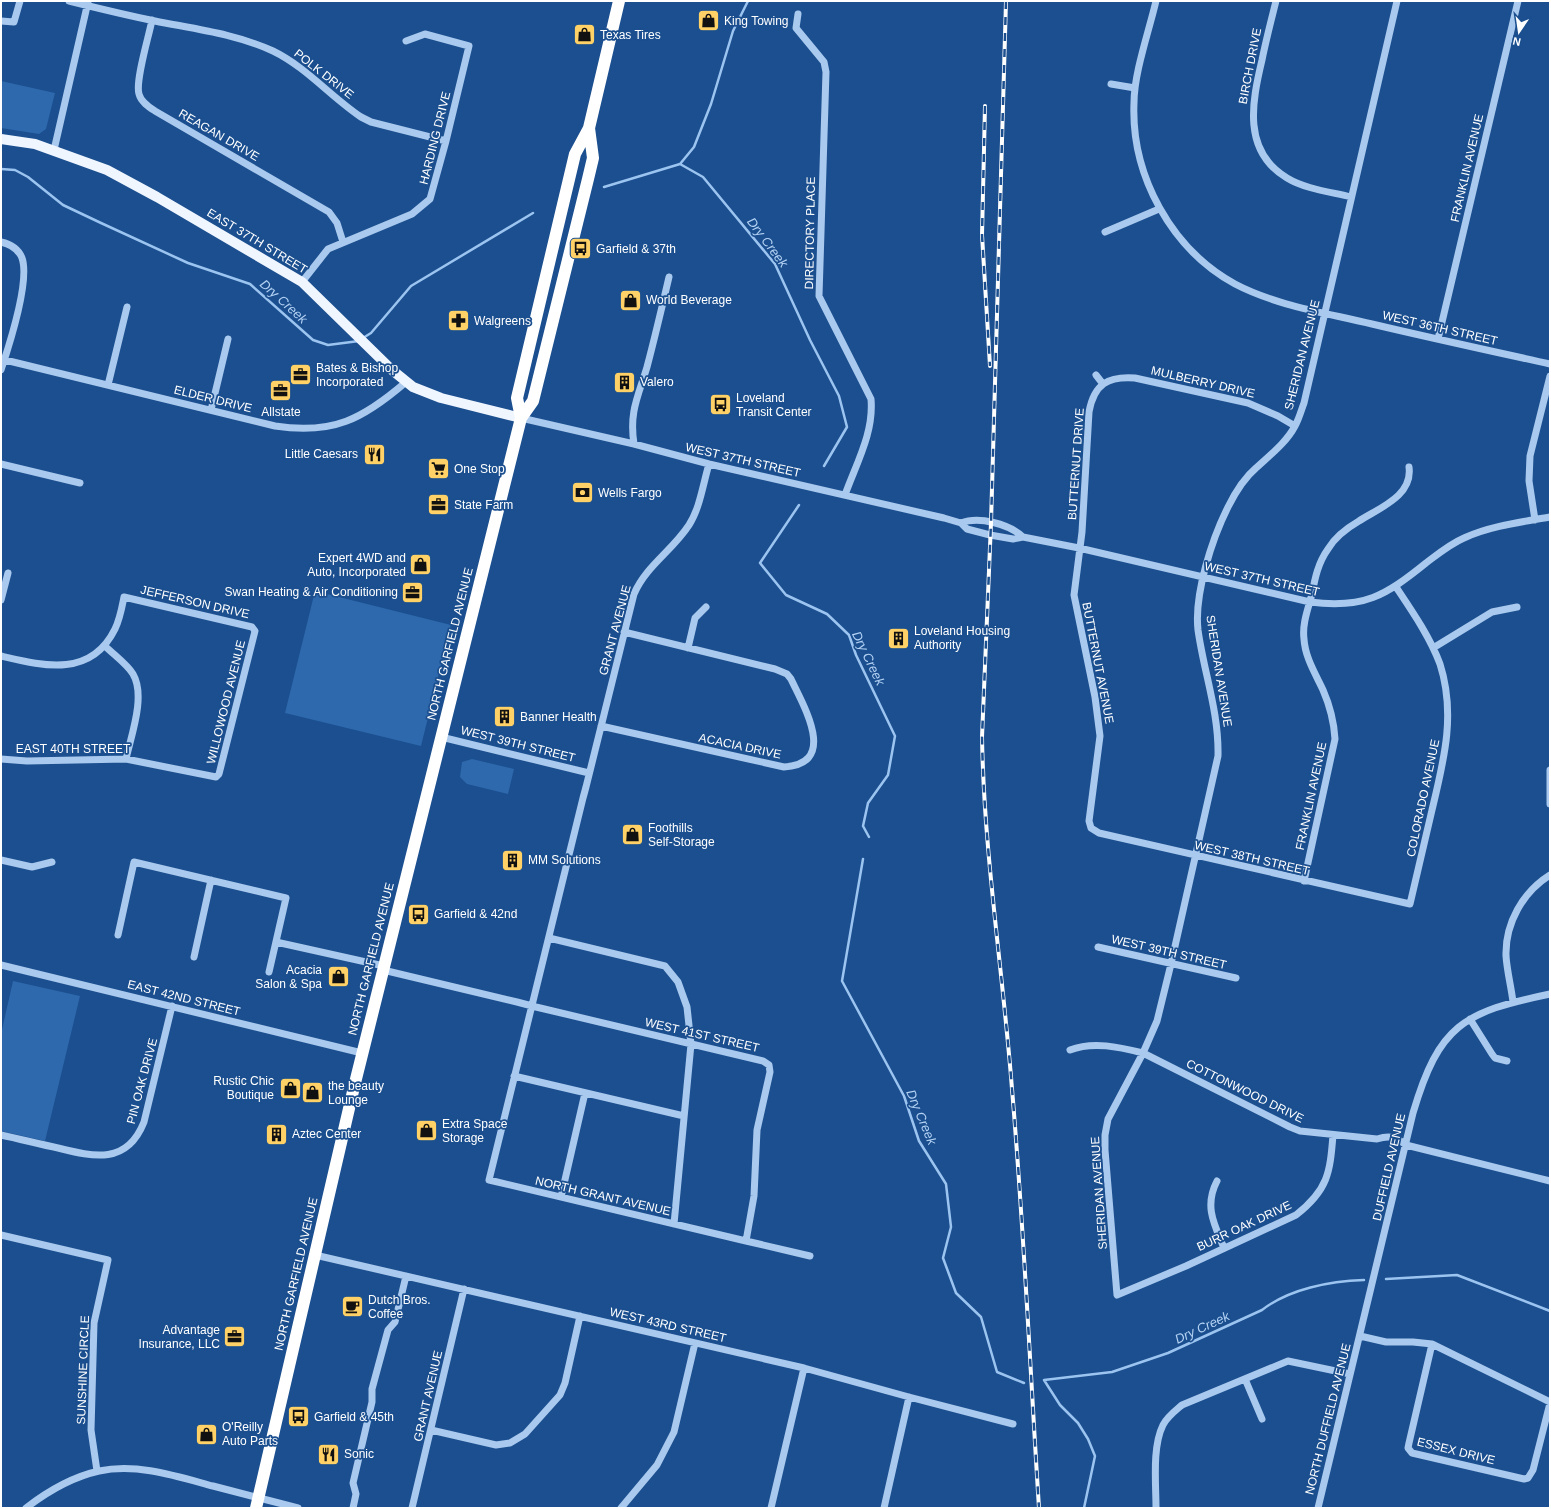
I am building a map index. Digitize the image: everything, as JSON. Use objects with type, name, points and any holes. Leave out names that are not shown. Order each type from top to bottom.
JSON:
[{"type":"highway","name":"NORTH GARFIELD AVENUE","points":[[521,418],[517,398],[575,154],[590,128],[619,1]]},
{"type":"highway","name":"NORTH GARFIELD AVENUE","points":[[257,1503],[383,968],[521,418],[533,402],[588,179],[593,158],[590,128]]},
{"type":"main road","name":"EAST 37TH STREET","points":[[1,139],[35,144],[54,150],[119,177],[302,282],[406,382],[428,394],[521,418]]},
{"type":"street","points":[[1,21],[14,22],[20,1]]},
{"type":"street","name":"POLK DRIVE","points":[[69,1],[87,3],[152,20],[228,35],[262,47],[301,68],[361,116],[371,122],[446,141]]},
{"type":"street","points":[[1156,1],[1135,88],[1134,122],[1138,147],[1150,190],[1159,208],[1173,229],[1190,248],[1218,273],[1234,283],[1272,299],[1324,312]]},
{"type":"street","name":"BIRCH DRIVE","points":[[1276,1],[1254,92],[1252,119],[1257,142],[1271,164],[1287,178],[1296,182],[1351,197]]},
{"type":"street","name":"SHERIDAN AVENUE","points":[[1118,1295],[1105,1135],[1108,1119],[1143,1053],[1157,1021],[1218,756],[1218,729],[1214,702],[1198,629],[1197,613],[1204,578],[1218,527],[1236,492],[1247,477],[1284,442],[1295,426],[1304,403],[1397,1]]},
{"type":"street","name":"FRANKLIN AVENUE","points":[[1438,339],[1518,1]]},
{"type":"street","points":[[54,150],[87,3]]},
{"type":"street","name":"DIRECTORY PLACE","points":[[798,14],[796,28],[824,62],[826,72],[819,296],[871,399],[872,412],[870,426],[845,495]]},
{"type":"street","name":"REAGAN DRIVE","points":[[152,20],[139,81],[138,94],[142,101],[155,112],[329,212],[337,223],[343,242]]},
{"type":"street","name":"HARDING DRIVE","points":[[302,282],[322,254],[333,245],[412,214],[426,204],[434,188],[469,46],[425,34],[406,41]]},
{"type":"street","points":[[1111,84],[1135,88]]},
{"type":"street","points":[[1105,232],[1159,208]]},
{"type":"street","points":[[1,242],[12,245],[18,251],[22,258],[24,274],[1,370]]},
{"type":"street","points":[[634,444],[632,430],[633,407],[646,368],[669,277]]},
{"type":"street","points":[[108,385],[127,307]]},
{"type":"street","name":"WEST 36TH STREET","points":[[1324,312],[1550,364]]},
{"type":"street","points":[[211,410],[228,339]]},
{"type":"street","name":"ELDER DRIVE","points":[[3,359],[275,426],[300,430],[319,429],[362,415],[386,399],[406,382]]},
{"type":"street","points":[[1096,375],[1102,384]]},
{"type":"street","points":[[1535,520],[1529,471],[1533,442],[1550,376]]},
{"type":"street","name":"MULBERRY DRIVE","points":[[1102,384],[1117,378],[1135,378],[1248,403],[1278,416],[1295,426]]},
{"type":"street","name":"BUTTERNUT DRIVE","points":[[1079,548],[1083,518],[1089,412],[1093,399],[1102,384]]},
{"type":"street","name":"WEST 37TH STREET","points":[[521,418],[961,523],[967,529],[990,535],[1013,539],[1023,537],[1079,548],[1204,578],[1310,602],[1330,605],[1352,604],[1373,598],[1396,587],[1437,555],[1464,538],[1495,528],[1550,517]]},
{"type":"street","points":[[1,464],[80,483]]},
{"type":"street","name":"GRANT AVENUE","points":[[590,773],[634,594],[646,571],[690,525],[699,503],[709,464]]},
{"type":"street","name":"FRANKLIN AVENUE","points":[[1304,881],[1335,739],[1334,724],[1330,709],[1306,650],[1304,627],[1317,571],[1328,548],[1347,529],[1399,495],[1409,480],[1409,467]]},
{"type":"street","name":"WEST 37TH STREET","points":[[961,523],[969,520],[991,523],[1015,530],[1023,537]]},
{"type":"street","name":"BUTTERNUT AVENUE","points":[[1079,548],[1074,595],[1095,697],[1100,736],[1089,821],[1091,828]]},
{"type":"street","points":[[1,600],[8,573]]},
{"type":"street","name":"COLORADO AVENUE","points":[[1396,587],[1433,648],[1446,685],[1449,725],[1445,758],[1410,904]]},
{"type":"street","name":"JEFFERSON DRIVE","points":[[1,656],[32,664],[59,666],[82,660],[105,646],[118,623],[124,597],[252,627],[255,630]]},
{"type":"street","points":[[688,648],[695,618],[706,607]]},
{"type":"street","points":[[1433,648],[1492,612],[1517,607]]},
{"type":"street","name":"WILLOWOOD AVENUE","points":[[216,777],[219,774],[255,630]]},
{"type":"street","name":"ACACIA DRIVE","points":[[601,726],[777,766],[790,766],[806,759],[813,746],[813,728],[791,679],[787,674],[775,669],[624,632]]},
{"type":"street","points":[[105,646],[129,669],[138,686],[139,700],[126,759]]},
{"type":"street","name":"WEST 39TH STREET","points":[[441,737],[590,773]]},
{"type":"street","name":"EAST 40TH STREET","points":[[1,759],[27,761],[126,759],[216,777]]},
{"type":"street","points":[[1550,770],[1550,804]]},
{"type":"street","name":"NORTH GRANT AVENUE","points":[[549,938],[665,966],[678,982],[687,1007],[690,1044],[674,1224],[489,1180],[514,1076],[590,773]]},
{"type":"street","name":"WEST 38TH STREET","points":[[1091,828],[1099,833],[1410,904]]},
{"type":"street","points":[[1,860],[32,867],[52,862]]},
{"type":"street","points":[[118,935],[134,862],[286,898],[269,972]]},
{"type":"street","points":[[1513,1002],[1506,955],[1509,929],[1522,902],[1531,891],[1550,875]]},
{"type":"street","points":[[194,957],[211,880]]},
{"type":"street","name":"WEST 41ST STREET","points":[[276,942],[532,1006],[763,1061],[769,1065],[770,1072],[757,1130],[754,1196],[746,1241]]},
{"type":"street","name":"WEST 39TH STREET","points":[[1098,947],[1236,978]]},
{"type":"street","name":"EAST 42ND STREET","points":[[1,965],[362,1053]]},
{"type":"street","points":[[1507,1061],[1495,1058],[1470,1019],[1488,1010],[1513,1002],[1550,994]]},
{"type":"street","name":"PIN OAK DRIVE","points":[[1,1136],[100,1156],[116,1153],[127,1146],[137,1136],[144,1122],[172,1006]]},
{"type":"street","name":"DUFFIELD AVENUE","points":[[1360,1336],[1421,1086],[1432,1059],[1445,1039],[1470,1019]]},
{"type":"street","name":"COTTONWOOD DRIVE","points":[[1070,1050],[1082,1045],[1118,1047],[1143,1053],[1290,1127],[1309,1133],[1377,1139],[1387,1136],[1396,1138],[1406,1145],[1550,1181]]},
{"type":"street","points":[[514,1076],[684,1116]]},
{"type":"street","points":[[561,1197],[585,1093]]},
{"type":"street","name":"BURR OAK DRIVE","points":[[1118,1295],[1287,1220],[1311,1202],[1328,1177],[1331,1164],[1333,1135]]},
{"type":"street","points":[[1217,1181],[1212,1190],[1209,1203],[1214,1222],[1224,1248]]},
{"type":"street","points":[[674,1224],[810,1256]]},
{"type":"street","name":"SUNSHINE CIRCLE","points":[[1,1234],[108,1260],[94,1323],[91,1430],[97,1471]]},
{"type":"street","name":"WEST 43RD STREET","points":[[315,1255],[804,1368],[909,1398],[1014,1424]]},
{"type":"street","points":[[353,1508],[356,1494],[353,1484],[372,1402],[372,1390],[388,1330],[395,1322],[406,1276]]},
{"type":"street","name":"GRANT AVENUE","points":[[412,1508],[464,1289]]},
{"type":"street","points":[[431,1430],[496,1445],[510,1443],[526,1434],[560,1395],[565,1383],[580,1316]]},
{"type":"street","points":[[1360,1336],[1386,1342],[1432,1344],[1550,1402]]},
{"type":"street","name":"NORTH DUFFIELD AVENUE","points":[[1318,1508],[1360,1336]]},
{"type":"street","points":[[621,1508],[657,1465],[674,1432],[695,1342]]},
{"type":"street","name":"ESSEX DRIVE","points":[[1432,1344],[1408,1448],[1412,1454],[1528,1478],[1533,1470],[1550,1402]]},
{"type":"street","points":[[1156,1508],[1157,1442],[1163,1424],[1182,1405],[1288,1361],[1350,1374]]},
{"type":"street","points":[[770,1508],[804,1368]]},
{"type":"street","points":[[1245,1379],[1262,1418]]},
{"type":"street","points":[[884,1508],[909,1398]]},
{"type":"street","points":[[26,1508],[43,1495],[62,1484],[97,1471],[136,1470],[163,1473],[257,1503],[298,1508]]},
{"type":"shaded area","points":[[1,81],[55,93],[46,129],[39,134],[1,128]]},
{"type":"shaded area","points":[[315,591],[451,625],[421,746],[285,713]]},
{"type":"shaded area","points":[[472,759],[514,769],[508,794],[467,784],[460,777],[462,762]]},
{"type":"shaded area","points":[[13,981],[80,996],[45,1141],[1,1131],[1,1034]]},
{"type":"waterway","points":[[680,164],[694,147],[711,104],[733,31],[748,1]]},
{"type":"waterway","name":"Dry Creek","points":[[604,187],[680,164],[703,177],[775,264],[810,340],[839,396],[847,427],[824,466]]},
{"type":"waterway","name":"Dry Creek","points":[[1,169],[15,170],[28,177],[63,205],[101,223],[188,263],[250,284],[313,340],[328,345],[359,341]]},
{"type":"waterway","name":"Dry Creek","points":[[363,338],[371,333],[411,286],[533,213]]},
{"type":"waterway","name":"Dry Creek","points":[[799,505],[760,563],[786,595],[827,614],[849,635],[856,655],[895,736],[888,775],[868,803],[863,826],[869,837]]},
{"type":"waterway","name":"Dry Creek","points":[[863,859],[842,981],[904,1096],[919,1141],[946,1184],[951,1227],[943,1258],[956,1293],[981,1317],[997,1372],[1024,1383]]},
{"type":"waterway","name":"Dry Creek","points":[[1386,1279],[1457,1275],[1550,1311]]},
{"type":"waterway","name":"Dry Creek","points":[[1084,1508],[1095,1456],[1088,1439],[1078,1423],[1060,1405],[1044,1380],[1112,1372],[1168,1353],[1262,1310],[1297,1292],[1324,1284],[1364,1280]]},
{"type":"railway","points":[[1006,1],[991,523],[982,737],[986,825],[1016,1141],[1039,1508]]},
{"type":"railway","points":[[985,106],[982,235],[990,366]]},
{"type":"place","name":"King Towing","points":[[709,21]]},
{"type":"place","name":"Texas Tires","points":[[584,35]]},
{"type":"place","name":"Garfield & 37th","points":[[581,249]]},
{"type":"place","name":"World Beverage","points":[[631,300]]},
{"type":"place","name":"Walgreens","points":[[459,321]]},
{"type":"place","name":"Bates & Bishop Incorporated","points":[[300,375]]},
{"type":"place","name":"Valero","points":[[625,382]]},
{"type":"place","name":"Allstate","points":[[281,391]]},
{"type":"place","name":"Loveland Transit Center","points":[[721,405]]},
{"type":"place","name":"Little Caesars","points":[[374,454]]},
{"type":"place","name":"One Stop","points":[[439,469]]},
{"type":"place","name":"Wells Fargo","points":[[583,493]]},
{"type":"place","name":"State Farm","points":[[438,505]]},
{"type":"place","name":"Expert 4WD and Auto, Incorporated","points":[[421,565]]},
{"type":"place","name":"Swan Heating & Air Conditioning","points":[[413,592]]},
{"type":"place","name":"Loveland Housing Authority","points":[[898,638]]},
{"type":"place","name":"Banner Health","points":[[504,717]]},
{"type":"place","name":"Foothills Self-Storage","points":[[633,835]]},
{"type":"place","name":"MM Solutions","points":[[512,860]]},
{"type":"place","name":"Garfield & 42nd","points":[[418,914]]},
{"type":"place","name":"Acacia Salon & Spa","points":[[338,977]]},
{"type":"place","name":"Rustic Chic Boutique","points":[[290,1088]]},
{"type":"place","name":"the beauty Lounge","points":[[313,1093]]},
{"type":"place","name":"Extra Space Storage","points":[[427,1131]]},
{"type":"place","name":"Aztec Center","points":[[277,1134]]},
{"type":"place","name":"Dutch Bros. Coffee","points":[[353,1307]]},
{"type":"place","name":"Advantage Insurance, LLC","points":[[235,1337]]},
{"type":"place","name":"Garfield & 45th","points":[[299,1417]]},
{"type":"place","name":"O'Reilly Auto Parts","points":[[207,1434]]},
{"type":"place","name":"Sonic","points":[[328,1454]]}]
